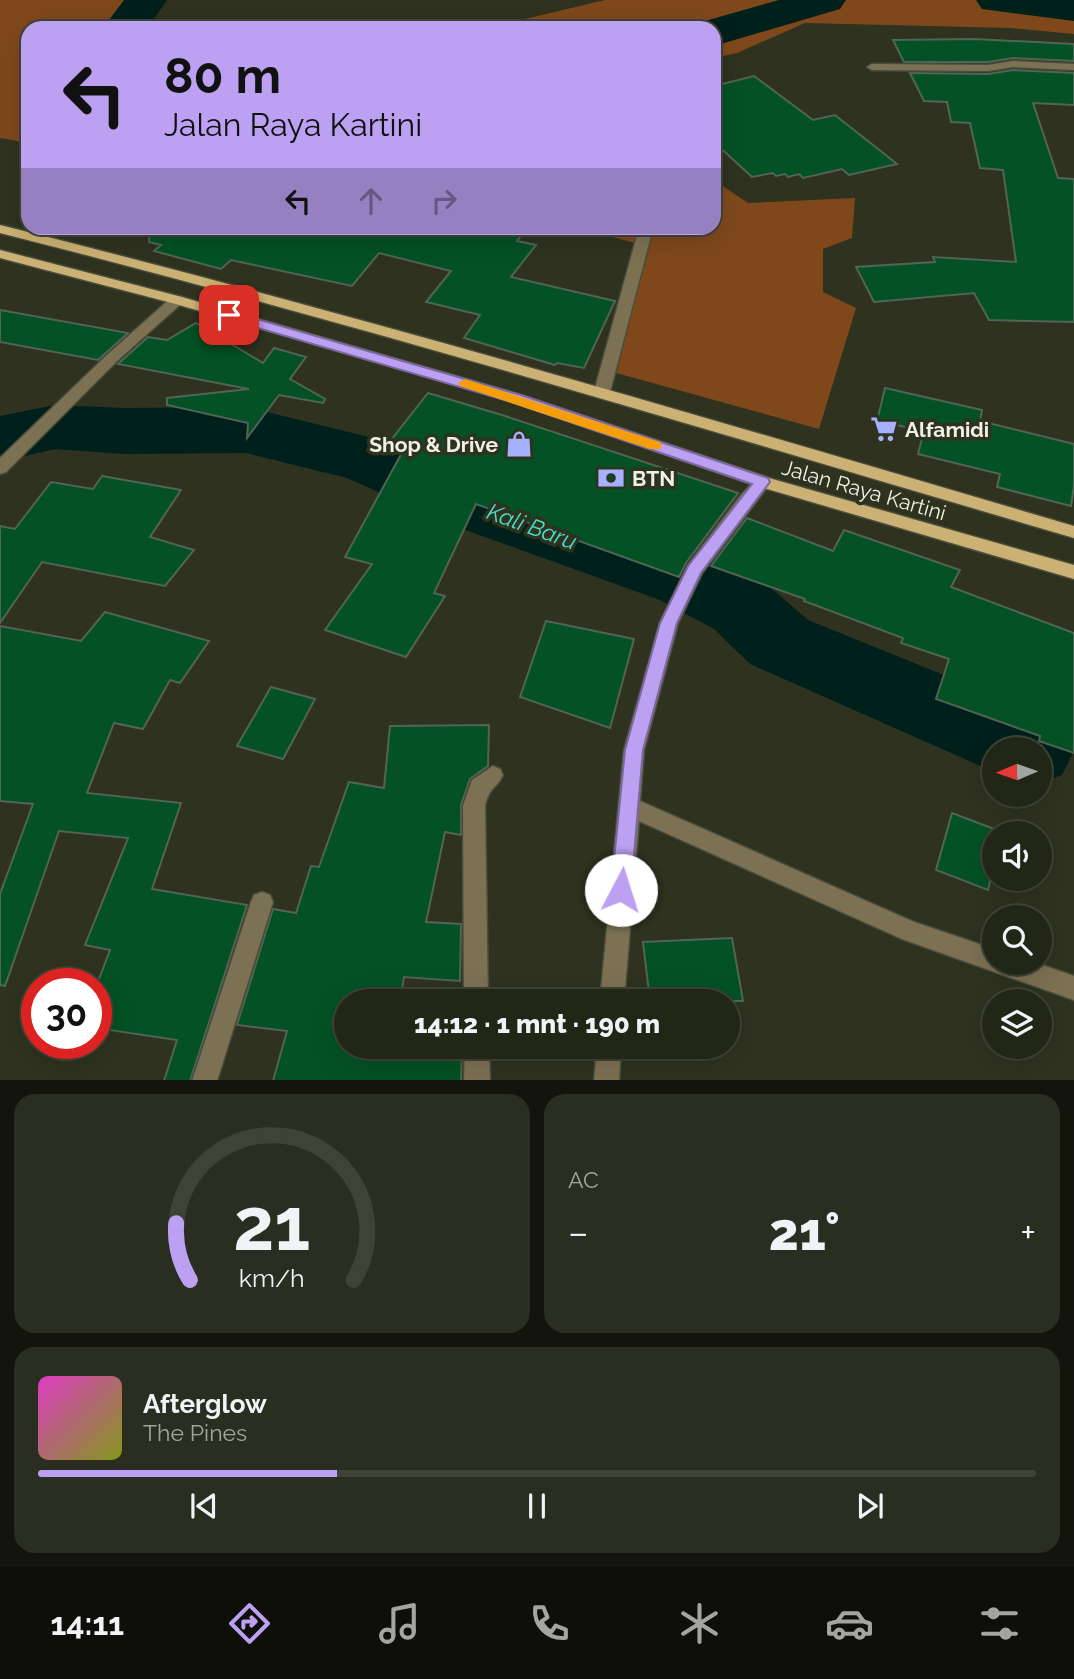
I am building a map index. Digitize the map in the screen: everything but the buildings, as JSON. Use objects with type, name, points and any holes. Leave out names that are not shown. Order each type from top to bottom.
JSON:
[{"type":"main road","name":"Jalan Raya Kartini","points":[[0,229],[21,234]]},
{"type":"main road","name":"Jalan Raya Kartini","points":[[24,235],[176,273],[602,392],[1074,532]]},
{"type":"main road","name":"Jalan Raya Kartini","points":[[0,254],[177,300],[516,398],[763,482],[1074,572]]},
{"type":"street","points":[[872,67],[988,68],[1013,64],[1074,66]]},
{"type":"street","points":[[602,392],[644,235]]},
{"type":"street","points":[[0,468],[51,416],[177,300]]},
{"type":"street","points":[[613,989],[632,769],[669,623],[694,570],[747,499],[763,482]]},
{"type":"street","points":[[476,989],[474,806],[479,786],[492,775]]},
{"type":"street","points":[[628,806],[911,930],[982,956]]},
{"type":"street","points":[[204,1080],[262,902]]},
{"type":"street","points":[[1038,975],[1074,988]]},
{"type":"street","points":[[477,1059],[477,1080]]},
{"type":"street","points":[[606,1080],[608,1059]]},
{"type":"shaded area","points":[[0,0],[158,0],[143,17],[162,21],[21,21],[21,142],[0,138]]},
{"type":"shaded area","points":[[605,0],[1074,0],[1074,34],[1011,28],[805,23],[737,53],[721,56],[721,21],[516,21]]},
{"type":"shaded area","points":[[721,185],[748,203],[855,198],[852,238],[823,249],[823,292],[856,308],[819,429],[609,371],[635,243],[605,235],[721,235]]},
{"type":"waterway","points":[[130,21],[146,0]]},
{"type":"waterway","points":[[721,31],[825,0]]},
{"type":"waterway","points":[[997,0],[1074,8]]},
{"type":"waterway","name":"Kali Baru","points":[[0,439],[55,427],[124,431],[246,430],[369,460],[486,510],[687,580],[742,608],[779,642],[1003,737]]},
{"type":"slow traffic","points":[[465,383],[655,445]]},
{"type":"place","name":"Alfamidi","points":[[884,429]]},
{"type":"place","name":"Shop & Drive","points":[[519,444]]},
{"type":"place","name":"BTN","points":[[611,478]]},
{"type":"route","points":[[229,315],[516,398],[763,482],[747,499],[694,570],[669,623],[634,750],[621,890]]}]
